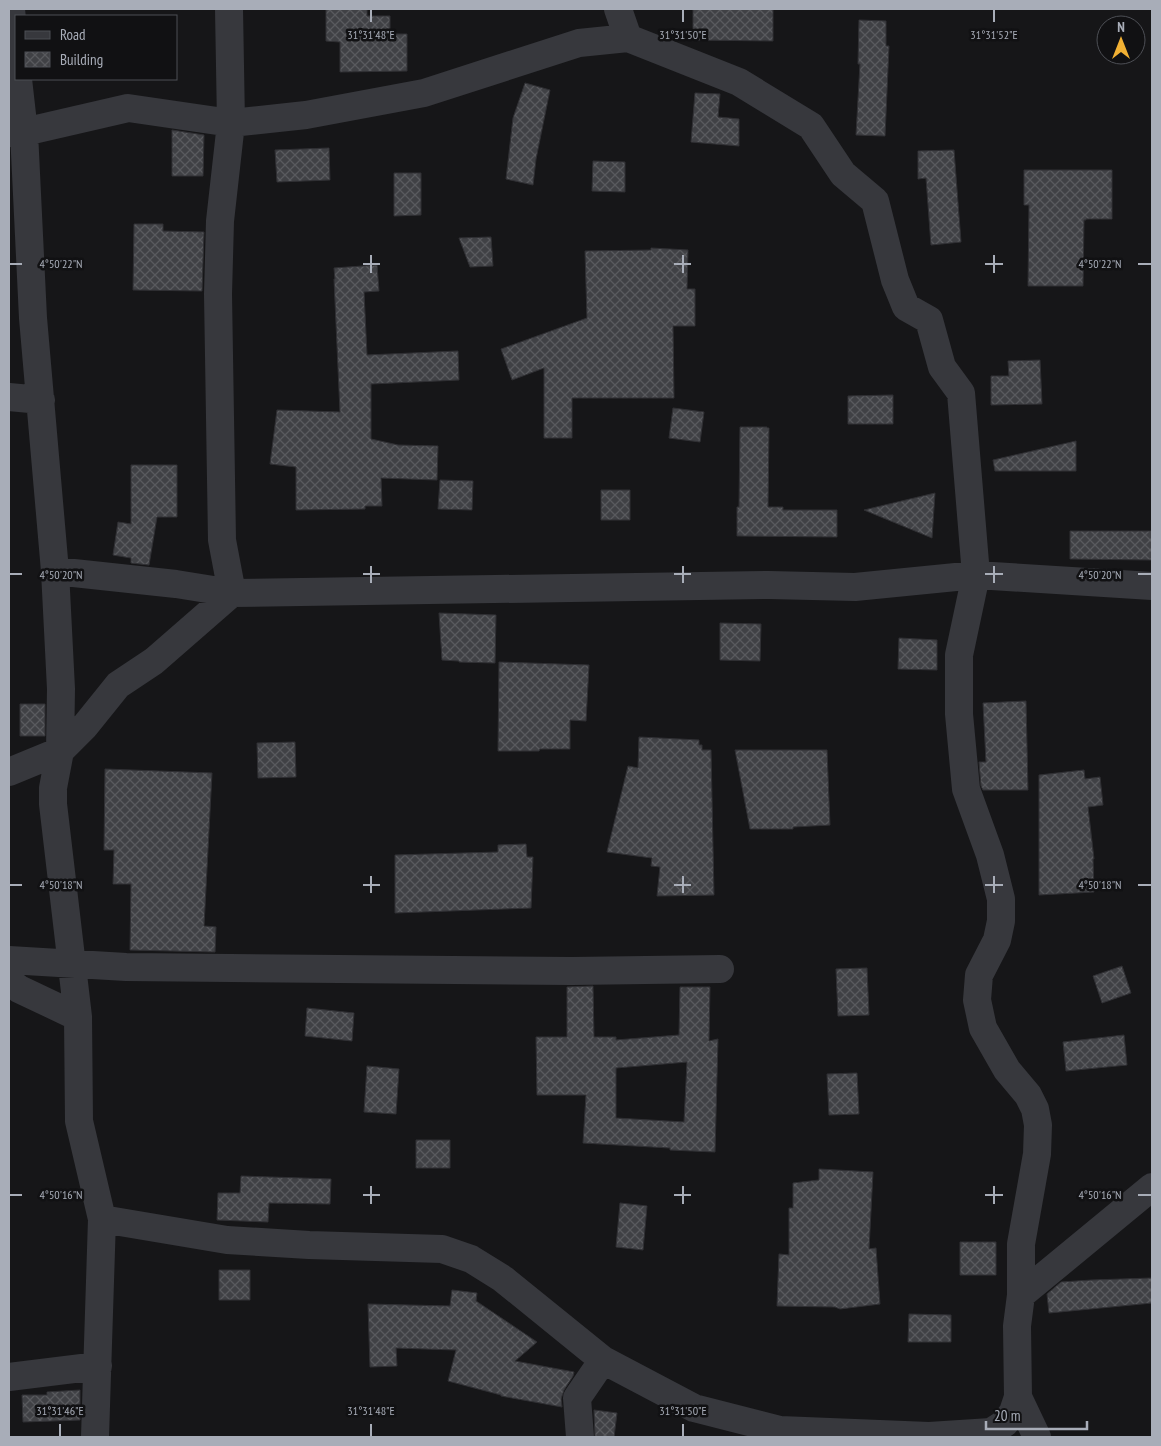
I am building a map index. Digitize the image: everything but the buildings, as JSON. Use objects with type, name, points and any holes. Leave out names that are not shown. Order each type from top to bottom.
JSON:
[{"type":"street","points":[[11,9],[15,50]]},
{"type":"street","points":[[229,9],[231,123],[220,221],[218,294],[222,540],[232,593]]},
{"type":"street","points":[[618,9],[628,38]]},
{"type":"street","points":[[16,133],[128,108],[231,123],[306,115],[424,93],[579,43],[628,38],[739,82],[811,126],[843,174],[875,201],[895,280],[906,307],[929,320],[942,367],[961,393],[976,575],[959,655],[959,714],[966,789],[990,855],[1001,899],[1001,921],[997,940],[979,975],[976,1000],[983,1028],[1007,1070],[1028,1096],[1035,1110],[1038,1124],[1037,1154],[1021,1244],[1021,1295],[1017,1326],[1018,1397],[1013,1412],[1005,1423],[991,1432],[929,1436],[784,1433],[694,1408],[603,1360],[503,1279],[471,1259],[442,1249],[309,1245],[227,1240],[102,1219]]},
{"type":"street","points":[[18,80],[16,133],[55,571],[61,689],[60,751],[53,804],[78,1017],[79,1121],[102,1219],[95,1437]]},
{"type":"street","points":[[9,396],[41,400]]},
{"type":"street","points":[[55,571],[176,584],[232,593],[769,585],[855,587],[976,575],[1152,586]]},
{"type":"street","points":[[9,772],[60,751],[85,726],[118,685],[154,661],[232,593]]},
{"type":"street","points":[[9,960],[126,967],[572,971],[720,969]]},
{"type":"street","points":[[9,981],[19,989],[78,1017]]},
{"type":"street","points":[[1021,1295],[1152,1187]]},
{"type":"street","points":[[580,1437],[577,1398],[603,1360]]},
{"type":"street","points":[[9,1377],[98,1366]]},
{"type":"street","points":[[1018,1397],[1037,1437]]}]
